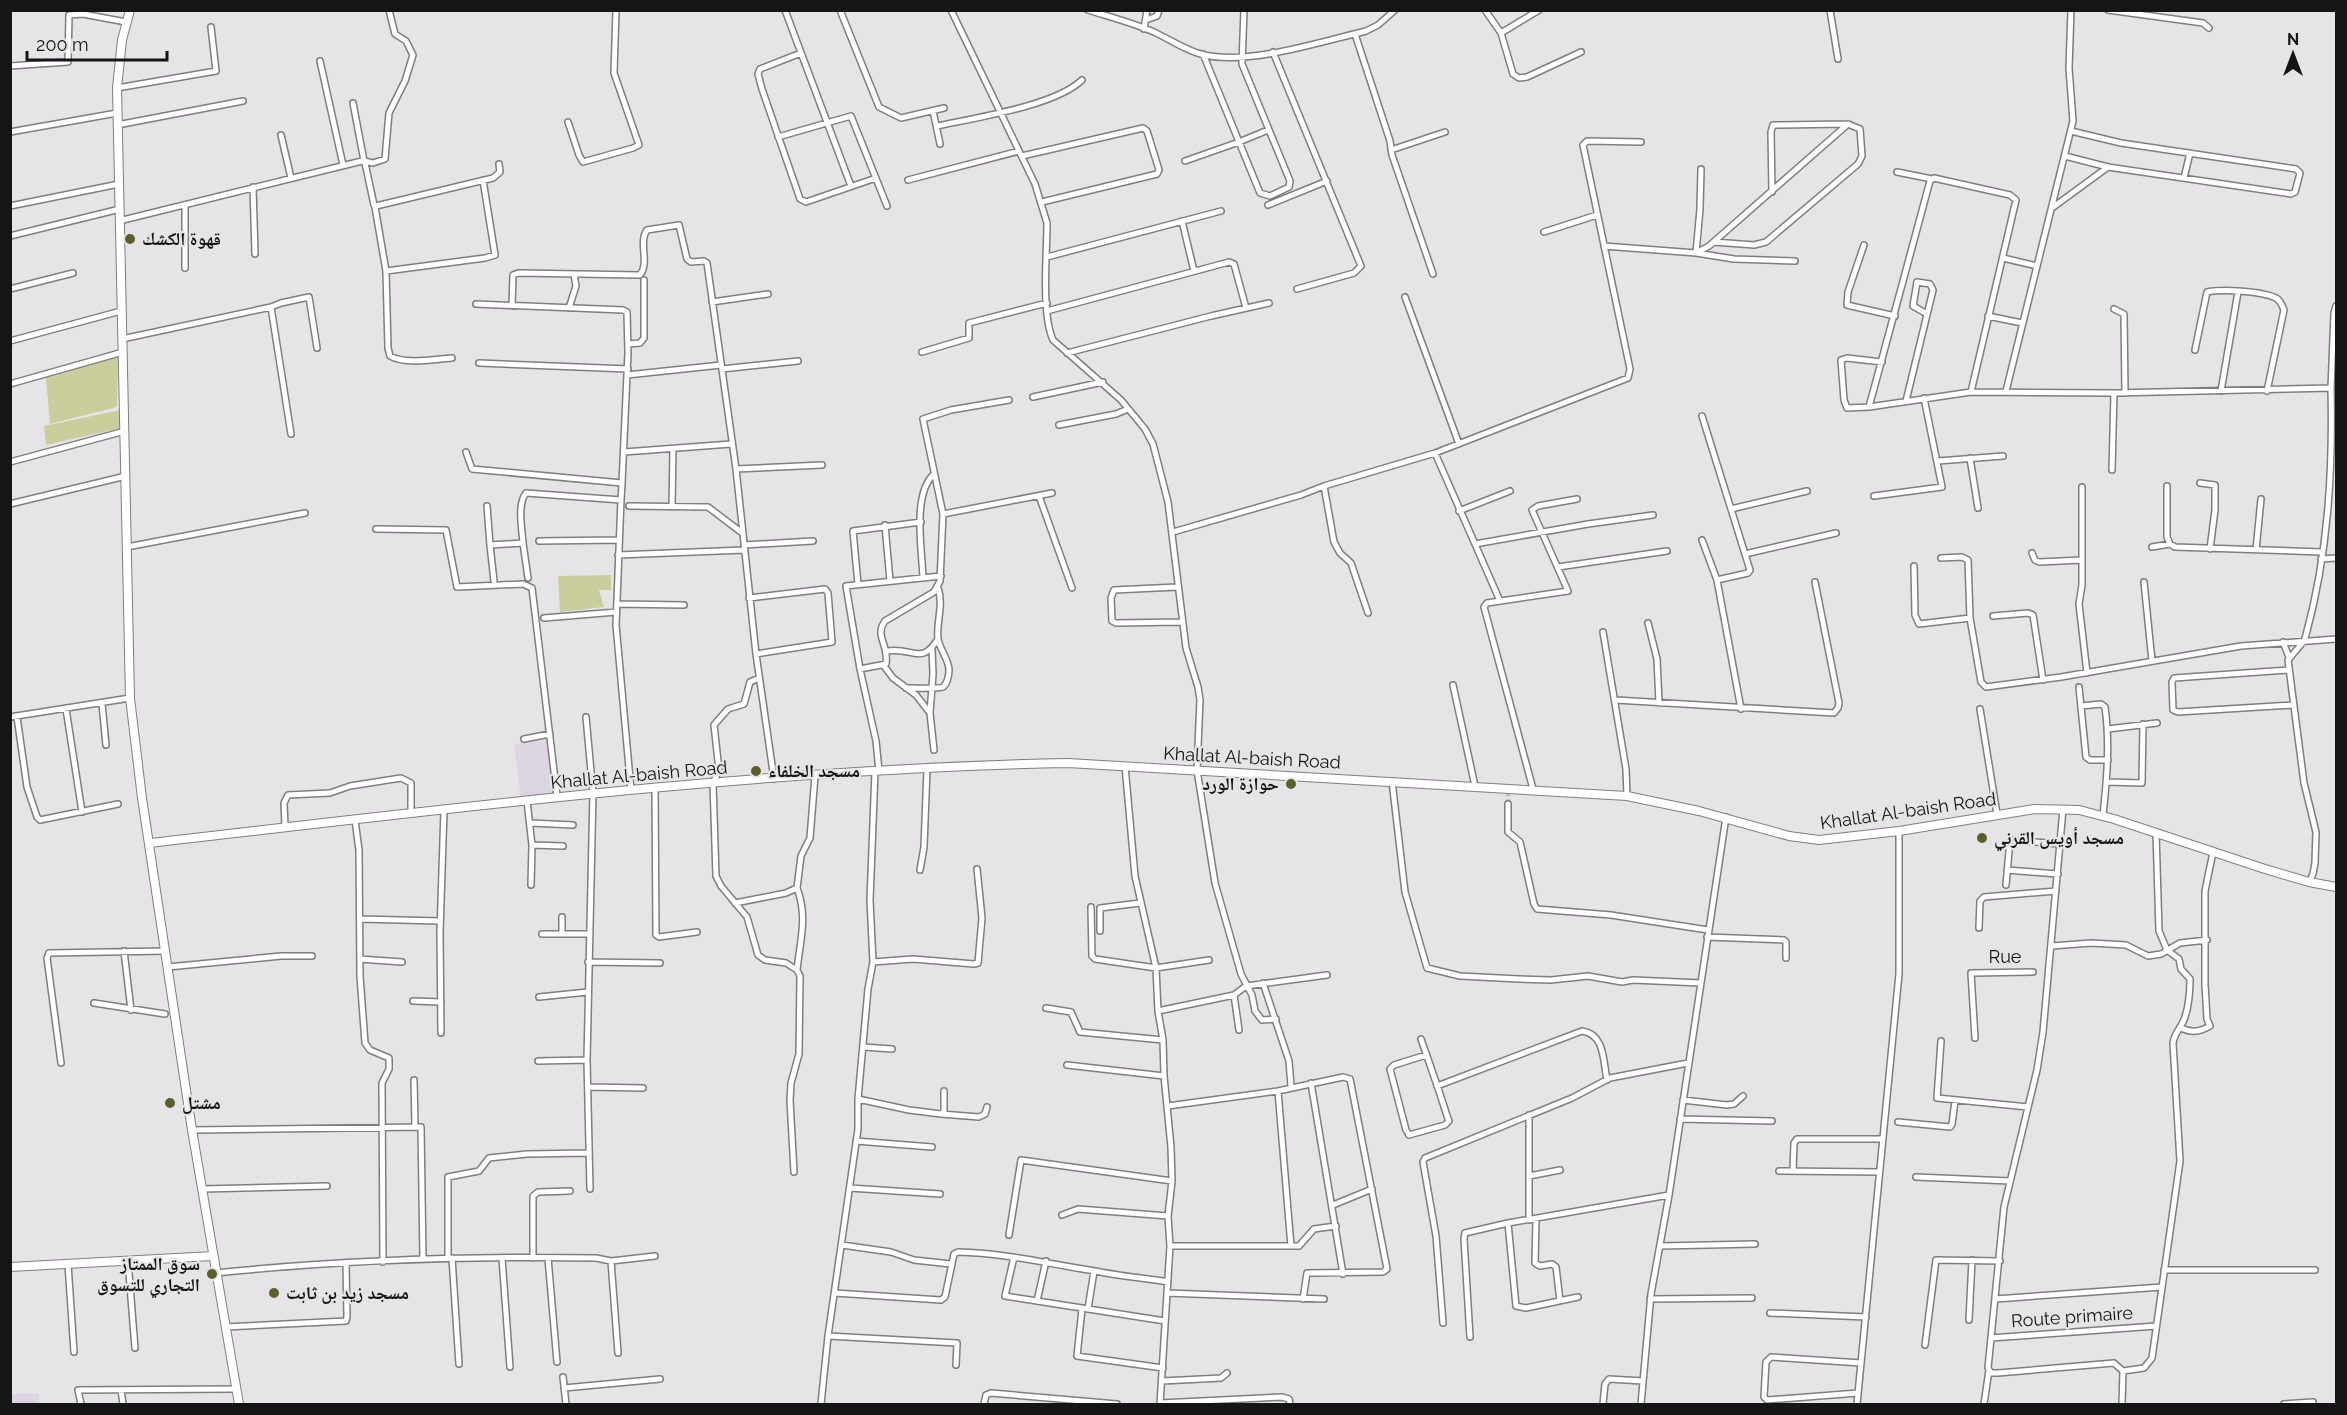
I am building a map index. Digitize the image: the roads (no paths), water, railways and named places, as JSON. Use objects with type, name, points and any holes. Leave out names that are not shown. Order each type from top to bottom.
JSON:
[{"type":"street","points":[[130,10],[118,59],[117,88],[130,698],[134,743],[192,1130],[239,1404]]},
{"type":"street","points":[[119,221],[343,165],[364,161],[374,163],[386,159],[389,112],[401,92],[413,55],[406,41],[395,34],[389,10]]},
{"type":"street","points":[[568,122],[583,162],[639,145],[614,73],[616,10]]},
{"type":"street","points":[[785,10],[851,186]]},
{"type":"street","points":[[840,10],[879,107],[901,118],[944,108]]},
{"type":"street","points":[[951,10],[1042,202],[1047,223],[1047,311],[1053,340],[1128,408],[1145,429],[1153,444],[1173,532],[1177,586],[1186,648],[1200,700],[1197,770],[1215,883],[1246,986],[1252,995],[1257,1017],[1262,1020],[1276,1019]]},
{"type":"street","points":[[1088,10],[1144,29],[1203,54],[1242,58],[1355,34],[1378,25],[1395,10]]},
{"type":"street","points":[[1115,10],[1116,19]]},
{"type":"street","points":[[1144,29],[1147,10]]},
{"type":"street","points":[[1146,20],[1157,16],[1159,10]]},
{"type":"street","points":[[1203,54],[1260,193],[1270,196],[1289,187],[1290,183],[1242,64],[1244,10]]},
{"type":"street","points":[[1485,10],[1501,33],[1513,74],[1519,78],[1527,77],[1581,52]]},
{"type":"street","points":[[1501,33],[1539,10]]},
{"type":"street","points":[[1830,10],[1838,59]]},
{"type":"street","points":[[2006,391],[2071,131],[2073,109],[2069,68],[2071,10]]},
{"type":"street","points":[[2108,10],[2203,23],[2209,28]]},
{"type":"street","points":[[10,66],[68,62],[69,15],[83,14],[126,22]]},
{"type":"street","points":[[117,88],[216,71],[211,27]]},
{"type":"street","points":[[1355,34],[1433,274]]},
{"type":"street","points":[[1273,52],[1361,266],[1354,273],[1297,289]]},
{"type":"street","points":[[801,53],[759,71],[762,89],[802,202],[876,178]]},
{"type":"street","points":[[320,62],[343,165]]},
{"type":"street","points":[[937,126],[1001,112],[1058,94],[1082,80]]},
{"type":"street","points":[[117,125],[243,101]]},
{"type":"street","points":[[353,102],[386,271],[390,356],[407,360],[452,358]]},
{"type":"street","points":[[933,111],[940,144]]},
{"type":"street","points":[[10,132],[117,113]]},
{"type":"street","points":[[778,136],[849,116],[853,118],[887,206]]},
{"type":"street","points":[[1714,242],[1763,244],[1858,164],[1862,156],[1862,132],[1858,127],[1848,124],[1773,125],[1771,132],[1772,192]]},
{"type":"street","points":[[1696,253],[1714,242],[1848,124]]},
{"type":"street","points":[[908,180],[1143,128],[1148,131],[1159,170],[1157,174],[1042,202]]},
{"type":"street","points":[[1185,161],[1268,130]]},
{"type":"street","points":[[2065,156],[2108,167],[2291,194],[2295,192],[2300,171],[2121,143],[2071,131]]},
{"type":"street","points":[[1391,150],[1445,132]]},
{"type":"street","points":[[281,135],[291,178]]},
{"type":"street","points":[[1173,532],[1435,453],[1628,378],[1630,369],[1584,142],[1641,142]]},
{"type":"street","points":[[2184,178],[2190,153]]},
{"type":"street","points":[[375,207],[497,176],[500,172],[499,164]]},
{"type":"street","points":[[2052,208],[2108,167]]},
{"type":"street","points":[[1696,253],[1701,169]]},
{"type":"street","points":[[1897,172],[1932,179],[1938,178],[2015,198],[1971,392]]},
{"type":"street","points":[[1869,407],[1932,179]]},
{"type":"street","points":[[386,271],[460,262],[495,255],[483,180]]},
{"type":"street","points":[[1268,205],[1327,181]]},
{"type":"street","points":[[10,206],[118,184]]},
{"type":"street","points":[[253,187],[255,254]]},
{"type":"street","points":[[184,205],[185,268]]},
{"type":"street","points":[[10,236],[120,209]]},
{"type":"street","points":[[1047,257],[1221,211]]},
{"type":"street","points":[[1544,232],[1597,215]]},
{"type":"street","points":[[1182,221],[1194,271]]},
{"type":"street","points":[[512,306],[513,275],[515,273],[640,275],[644,268],[645,232],[679,225],[687,259],[691,262],[706,263],[736,469],[749,598],[774,779]]},
{"type":"street","points":[[1864,245],[1848,292],[1847,305],[1894,316]]},
{"type":"street","points":[[1604,246],[1696,253],[1734,259],[1795,261]]},
{"type":"street","points":[[2003,258],[2037,266]]},
{"type":"street","points":[[1047,311],[1232,262],[1236,268],[1246,308]]},
{"type":"street","points":[[10,289],[73,273]]},
{"type":"street","points":[[569,308],[576,286],[574,274]]},
{"type":"street","points":[[628,344],[640,343],[644,338],[644,280]]},
{"type":"street","points":[[1906,401],[1927,314],[1932,286],[1916,283],[1913,306],[1927,314]]},
{"type":"street","points":[[2195,350],[2207,292],[2238,292],[2272,297],[2280,301],[2283,307],[2266,391]]},
{"type":"street","points":[[2221,391],[2238,292]]},
{"type":"street","points":[[712,302],[768,294]]},
{"type":"street","points":[[122,339],[309,297],[317,348]]},
{"type":"street","points":[[1405,297],[1459,444]]},
{"type":"street","points":[[922,352],[969,338],[969,323],[1047,303]]},
{"type":"street","points":[[1067,353],[1269,303]]},
{"type":"street","points":[[476,304],[625,310],[628,322],[628,344],[616,612],[619,670],[631,790]]},
{"type":"street","points":[[2289,657],[2304,641],[2333,495],[2334,313],[2337,306]]},
{"type":"street","points":[[271,307],[291,434]]},
{"type":"street","points":[[2114,309],[2124,314],[2126,320],[2124,333],[2125,393]]},
{"type":"street","points":[[10,341],[121,311]]},
{"type":"street","points":[[1988,316],[2022,323]]},
{"type":"street","points":[[10,384],[123,352]]},
{"type":"street","points":[[1882,362],[1847,358],[1840,361],[1846,406],[1869,407],[1971,392],[2266,391],[2333,384]]},
{"type":"street","points":[[479,363],[627,372],[798,361]]},
{"type":"street","points":[[1033,397],[1102,382]]},
{"type":"street","points":[[2112,470],[2114,393]]},
{"type":"street","points":[[1875,496],[1941,488],[1942,481],[1924,398]]},
{"type":"street","points":[[906,688],[942,688],[948,681],[949,674],[938,639],[941,596],[938,588],[941,576],[943,514],[923,419],[951,410],[1009,400]]},
{"type":"street","points":[[1059,424],[1116,414],[1128,408]]},
{"type":"street","points":[[1702,416],[1750,572],[1717,580]]},
{"type":"street","points":[[10,462],[125,431]]},
{"type":"street","points":[[624,452],[731,444]]},
{"type":"street","points":[[672,507],[673,449]]},
{"type":"street","points":[[466,453],[472,470],[622,483]]},
{"type":"street","points":[[1435,453],[1500,601]]},
{"type":"street","points":[[1938,460],[2003,456]]},
{"type":"street","points":[[1970,458],[1978,508]]},
{"type":"street","points":[[736,469],[822,465]]},
{"type":"street","points":[[923,578],[922,495],[928,480],[934,474]]},
{"type":"street","points":[[10,504],[126,476]]},
{"type":"street","points":[[2200,483],[2215,485],[2215,510],[2210,549]]},
{"type":"street","points":[[1324,486],[1334,542],[1351,563],[1368,613]]},
{"type":"street","points":[[2167,486],[2166,531],[2170,544]]},
{"type":"street","points":[[2082,487],[2082,561],[2079,604],[2087,673]]},
{"type":"street","points":[[1459,511],[1509,491]]},
{"type":"street","points":[[1731,509],[1807,491]]},
{"type":"street","points":[[528,578],[523,543],[522,506],[526,493],[621,500]]},
{"type":"street","points":[[943,514],[1052,493]]},
{"type":"street","points":[[1039,496],[1072,588]]},
{"type":"street","points":[[1533,789],[1484,607],[1487,603],[1567,592],[1568,588],[1533,508],[1577,499]]},
{"type":"street","points":[[2256,550],[2261,499]]},
{"type":"street","points":[[487,506],[494,581]]},
{"type":"street","points":[[629,506],[708,507],[741,532]]},
{"type":"street","points":[[127,547],[305,513]]},
{"type":"street","points":[[1475,544],[1653,515]]},
{"type":"street","points":[[858,584],[853,531],[921,522]]},
{"type":"street","points":[[885,525],[890,581]]},
{"type":"street","points":[[376,529],[446,530],[457,587],[523,584],[532,588],[557,796]]},
{"type":"street","points":[[1745,554],[1836,533]]},
{"type":"street","points":[[539,541],[619,540]]},
{"type":"street","points":[[1702,540],[1717,580],[1741,709]]},
{"type":"street","points":[[618,555],[744,548],[813,541]]},
{"type":"street","points":[[490,545],[523,543]]},
{"type":"street","points":[[2152,547],[2170,544],[2177,548],[2256,550],[2337,558]]},
{"type":"street","points":[[1558,567],[1667,551]]},
{"type":"street","points":[[2032,553],[2035,560],[2039,562],[2082,561]]},
{"type":"street","points":[[1941,558],[1962,557],[1968,561],[1970,618],[1983,686],[2043,680],[2241,646],[2337,639]]},
{"type":"street","points":[[1914,566],[1915,615],[1919,624],[1970,618]]},
{"type":"street","points":[[821,1404],[828,1336],[856,1141],[868,989],[873,962],[870,900],[877,771],[876,741],[846,589],[848,585],[941,576]]},
{"type":"street","points":[[1616,700],[1829,714],[1838,708],[1815,582]]},
{"type":"street","points":[[2144,582],[2152,661]]},
{"type":"street","points":[[1177,586],[1114,590],[1111,598],[1112,621],[1116,623],[1182,622]]},
{"type":"street","points":[[884,666],[888,651],[879,633],[885,621],[927,597],[938,588]]},
{"type":"street","points":[[749,598],[825,589],[828,593],[832,642],[756,654]]},
{"type":"street","points":[[617,604],[684,605]]},
{"type":"street","points":[[544,618],[616,612]]},
{"type":"street","points":[[1993,616],[2028,613],[2033,615],[2043,680]]},
{"type":"street","points":[[1648,623],[1657,658],[1659,703]]},
{"type":"street","points":[[1603,632],[1616,700],[1626,769],[1627,796]]},
{"type":"street","points":[[888,651],[921,655],[932,649],[938,639]]},
{"type":"street","points":[[2283,642],[2289,657],[2304,783],[2316,832],[2315,863],[2309,882]]},
{"type":"street","points":[[932,649],[930,713],[934,750]]},
{"type":"street","points":[[860,669],[884,666]]},
{"type":"street","points":[[884,666],[893,678],[916,695],[930,713]]},
{"type":"street","points":[[2289,670],[2174,678],[2172,706],[2178,712],[2294,705]]},
{"type":"street","points":[[759,678],[750,682],[744,704],[728,709],[714,725],[719,770],[713,778],[716,876],[721,886],[747,917],[758,955],[765,960],[781,961],[798,970]]},
{"type":"street","points":[[1453,686],[1475,786]]},
{"type":"street","points":[[2079,687],[2086,757],[2090,760],[2108,760]]},
{"type":"street","points":[[118,804],[39,820],[31,804],[14,717],[130,698]]},
{"type":"street","points":[[102,704],[106,745]]},
{"type":"street","points":[[2081,706],[2103,704],[2108,729],[2107,782],[2103,815]]},
{"type":"street","points":[[1980,709],[1997,814]]},
{"type":"street","points":[[66,710],[82,812]]},
{"type":"street","points":[[586,717],[593,793],[587,1060],[590,1189]]},
{"type":"street","points":[[2108,729],[2157,723]]},
{"type":"street","points":[[2107,782],[2142,783],[2143,724]]},
{"type":"street","points":[[524,738],[550,734]]},
{"type":"street","name":"Khallat Al-baish Road","points":[[150,843],[557,796],[877,771],[1068,763],[1475,786],[1508,791],[1533,789],[1627,796],[1666,803],[1789,836],[1819,840],[1899,831],[2035,809],[2063,808],[2103,815],[2309,882],[2337,887]]},
{"type":"street","points":[[1125,766],[1131,843],[1140,903],[1156,968],[1168,1106],[1172,1181],[1168,1216],[1170,1246],[1160,1404],[1255,1401],[1282,1397],[1288,1399],[1290,1404]]},
{"type":"street","points":[[920,870],[924,847],[927,769]]},
{"type":"street","points":[[794,1172],[790,1100],[791,1083],[799,1054],[798,970],[803,906],[797,888],[801,856],[810,838],[815,776]]},
{"type":"street","points":[[285,827],[284,803],[288,795],[330,793],[350,786],[401,778],[411,783],[411,813]]},
{"type":"street","points":[[1392,781],[1405,892],[1427,968],[1460,975],[1551,981],[1588,975],[1622,982],[1633,980],[1701,983]]},
{"type":"street","points":[[655,788],[656,935],[659,937],[697,932]]},
{"type":"street","points":[[527,801],[531,823],[531,885]]},
{"type":"street","points":[[1508,804],[1508,832],[1520,842],[1537,909],[1611,915],[1708,930]]},
{"type":"street","points":[[1984,1404],[2000,1261],[2002,1220],[2043,1032],[2063,808]]},
{"type":"street","points":[[441,1033],[440,921],[444,810]]},
{"type":"street","points":[[1641,1404],[1650,1299],[1669,1195],[1726,818]]},
{"type":"street","points":[[355,820],[359,850],[360,959],[365,1043],[370,1050],[389,1058],[390,1064],[382,1083],[383,1262]]},
{"type":"street","points":[[531,823],[573,825]]},
{"type":"street","points":[[1857,1404],[1881,1139],[1899,974],[1899,831]]},
{"type":"street","points":[[1989,1371],[1998,1373],[2114,1363],[2123,1371],[2144,1368],[2149,1365],[2152,1358],[2180,1161],[2173,1043],[2174,1035],[2181,1028],[2186,1016],[2190,979],[2181,969],[2179,959],[2167,950],[2159,931],[2156,832]]},
{"type":"street","points":[[2006,885],[2010,840],[2060,844]]},
{"type":"street","points":[[532,845],[563,846]]},
{"type":"street","points":[[2181,1028],[2190,1032],[2201,1031],[2210,1026],[2207,1019],[2205,984],[2205,891],[2212,852]]},
{"type":"street","points":[[873,962],[913,958],[978,963],[982,918],[977,869]]},
{"type":"street","points":[[2007,870],[2058,874]]},
{"type":"street","points":[[735,903],[777,895],[797,888]]},
{"type":"street","name":"Rue","points":[[1979,928],[1980,901],[1984,897],[2056,891]]},
{"type":"street","points":[[1100,931],[1100,908],[1140,903]]},
{"type":"street","points":[[1091,907],[1093,958],[1156,968],[1209,960]]},
{"type":"street","points":[[562,916],[562,934]]},
{"type":"street","points":[[360,919],[440,921]]},
{"type":"street","points":[[542,934],[589,934]]},
{"type":"street","points":[[1707,937],[1784,940],[1786,958]]},
{"type":"street","points":[[2052,945],[2091,943],[2126,945],[2148,956],[2161,954],[2180,943],[2206,940]]},
{"type":"street","points":[[124,951],[131,1010]]},
{"type":"street","points":[[61,1063],[47,958],[49,953],[165,951]]},
{"type":"street","points":[[168,967],[281,956],[312,956]]},
{"type":"street","points":[[360,959],[402,962]]},
{"type":"street","points":[[588,962],[660,963]]},
{"type":"street","name":"Rue","points":[[1975,1038],[1971,973],[2033,972]]},
{"type":"street","points":[[1158,1011],[1234,995],[1246,986],[1327,975]]},
{"type":"street","points":[[1263,983],[1289,1061],[1291,1086]]},
{"type":"street","points":[[539,997],[588,992]]},
{"type":"street","points":[[1234,995],[1239,1030]]},
{"type":"street","points":[[412,1001],[441,1002]]},
{"type":"street","points":[[94,1003],[165,1014]]},
{"type":"street","points":[[1046,1008],[1071,1012],[1080,1032],[1163,1040]]},
{"type":"street","points":[[1437,1086],[1582,1031],[1594,1035],[1600,1042],[1607,1080]]},
{"type":"street","points":[[1421,1039],[1437,1086],[1448,1123],[1409,1135],[1390,1069],[1394,1065],[1426,1054]]},
{"type":"street","points":[[1941,1041],[1936,1095],[1938,1099],[2028,1107]]},
{"type":"street","points":[[864,1047],[892,1049]]},
{"type":"street","points":[[538,1061],[587,1060]]},
{"type":"street","points":[[1443,1323],[1437,1236],[1423,1160],[1428,1155],[1529,1115],[1607,1080],[1689,1063]]},
{"type":"street","points":[[1067,1065],[1164,1076]]},
{"type":"street","points":[[1168,1106],[1278,1091],[1291,1086],[1343,1077],[1350,1079],[1387,1269],[1383,1272],[1344,1274],[1307,1273],[1303,1299]]},
{"type":"street","points":[[414,1080],[415,1126]]},
{"type":"street","points":[[1311,1083],[1344,1274]]},
{"type":"street","points":[[588,1087],[643,1088]]},
{"type":"street","points":[[941,1114],[944,1111],[944,1091]]},
{"type":"street","points":[[1278,1091],[1291,1246]]},
{"type":"street","points":[[1683,1100],[1727,1105],[1734,1104],[1743,1096]]},
{"type":"street","points":[[858,1099],[909,1110],[979,1117],[985,1114],[987,1107]]},
{"type":"street","points":[[1898,1122],[1950,1127],[1955,1101]]},
{"type":"street","points":[[1529,1115],[1529,1220]]},
{"type":"street","points":[[1680,1119],[1772,1121]]},
{"type":"street","points":[[192,1130],[421,1127],[423,1259]]},
{"type":"street","points":[[1793,1171],[1794,1143],[1797,1139],[1881,1139]]},
{"type":"street","points":[[856,1141],[932,1147]]},
{"type":"street","points":[[459,1364],[450,1258],[448,1177],[479,1171],[489,1158],[527,1154],[588,1153]]},
{"type":"street","points":[[1009,1235],[1021,1160],[1172,1181]]},
{"type":"street","points":[[1529,1176],[1560,1170]]},
{"type":"street","points":[[1779,1170],[1879,1172]]},
{"type":"street","points":[[1916,1177],[2010,1181]]},
{"type":"street","points":[[202,1189],[327,1186]]},
{"type":"street","points":[[850,1188],[940,1194]]},
{"type":"street","points":[[1333,1205],[1372,1188]]},
{"type":"street","points":[[533,1258],[533,1196],[538,1192],[570,1191]]},
{"type":"street","points":[[1470,1337],[1464,1236],[1468,1232],[1669,1195]]},
{"type":"street","points":[[1062,1215],[1078,1209],[1168,1216]]},
{"type":"street","points":[[1536,1219],[1535,1263],[1540,1266],[1552,1264],[1556,1267],[1560,1301]]},
{"type":"street","points":[[1508,1223],[1516,1306],[1526,1308],[1578,1298]]},
{"type":"street","points":[[1170,1246],[1301,1245],[1311,1231],[1317,1227],[1336,1226]]},
{"type":"street","points":[[1660,1246],[1755,1244]]},
{"type":"street","points":[[842,1245],[891,1252],[914,1260],[951,1264]]},
{"type":"street","points":[[835,1293],[941,1300],[945,1296],[951,1264],[956,1252],[986,1252],[1168,1282]]},
{"type":"street","points":[[10,1267],[213,1256]]},
{"type":"street","points":[[216,1273],[276,1267],[423,1259],[596,1258],[611,1261],[655,1256]]},
{"type":"street","points":[[1014,1257],[1005,1296],[1164,1321]]},
{"type":"street","points":[[502,1258],[510,1367]]},
{"type":"street","points":[[548,1258],[557,1362]]},
{"type":"street","points":[[1925,1345],[1936,1260],[2000,1261]]},
{"type":"street","points":[[1969,1320],[1972,1260]]},
{"type":"street","points":[[128,1261],[135,1348]]},
{"type":"street","points":[[611,1261],[618,1353]]},
{"type":"street","points":[[1037,1301],[1046,1261]]},
{"type":"street","points":[[68,1264],[74,1352]]},
{"type":"street","points":[[225,1327],[346,1321],[346,1264]]},
{"type":"street","points":[[2164,1270],[2315,1270]]},
{"type":"street","points":[[1094,1271],[1077,1356],[1163,1368]]},
{"type":"street","points":[[1995,1299],[2162,1287]]},
{"type":"street","points":[[1167,1293],[1324,1299]]},
{"type":"street","points":[[1650,1299],[1752,1298]]},
{"type":"street","points":[[1770,1313],[1866,1317]]},
{"type":"street","name":"Route primaire","points":[[1991,1338],[2156,1326]]},
{"type":"street","points":[[828,1336],[957,1343],[956,1365]]},
{"type":"street","points":[[1858,1393],[1774,1402],[1764,1397],[1769,1358],[1861,1363]]},
{"type":"street","points":[[2122,1404],[2123,1371]]},
{"type":"street","points":[[1162,1381],[1221,1378],[1227,1373]]},
{"type":"street","points":[[563,1377],[566,1404]]},
{"type":"street","points":[[564,1388],[660,1379]]},
{"type":"street","points":[[1603,1404],[1605,1384],[1609,1379],[1643,1381]]},
{"type":"street","points":[[81,1404],[78,1390],[236,1389]]},
{"type":"street","points":[[121,1390],[123,1404]]},
{"type":"street","points":[[984,1404],[986,1395],[995,1393],[1117,1404]]},
{"type":"street","points":[[1814,1404],[1815,1397]]},
{"type":"street","points":[[2284,1404],[2313,1402]]},
{"type":"tunnel","points":[[1508,794],[1508,804]]},
{"type":"place","name":"قهوة الكشك","points":[[130,239]]},
{"type":"place","name":"مسجد الخلفاء","points":[[756,771]]},
{"type":"place","name":"حوازة الورد","points":[[1291,784]]},
{"type":"place","name":"مسجد أويس القرني","points":[[1982,838]]},
{"type":"place","name":"مشتل","points":[[170,1103]]},
{"type":"place","name":"سوق الممتاز التجاري للتسوق","points":[[212,1274]]},
{"type":"place","name":"مسجد زيد بن ثابت","points":[[274,1293]]}]
